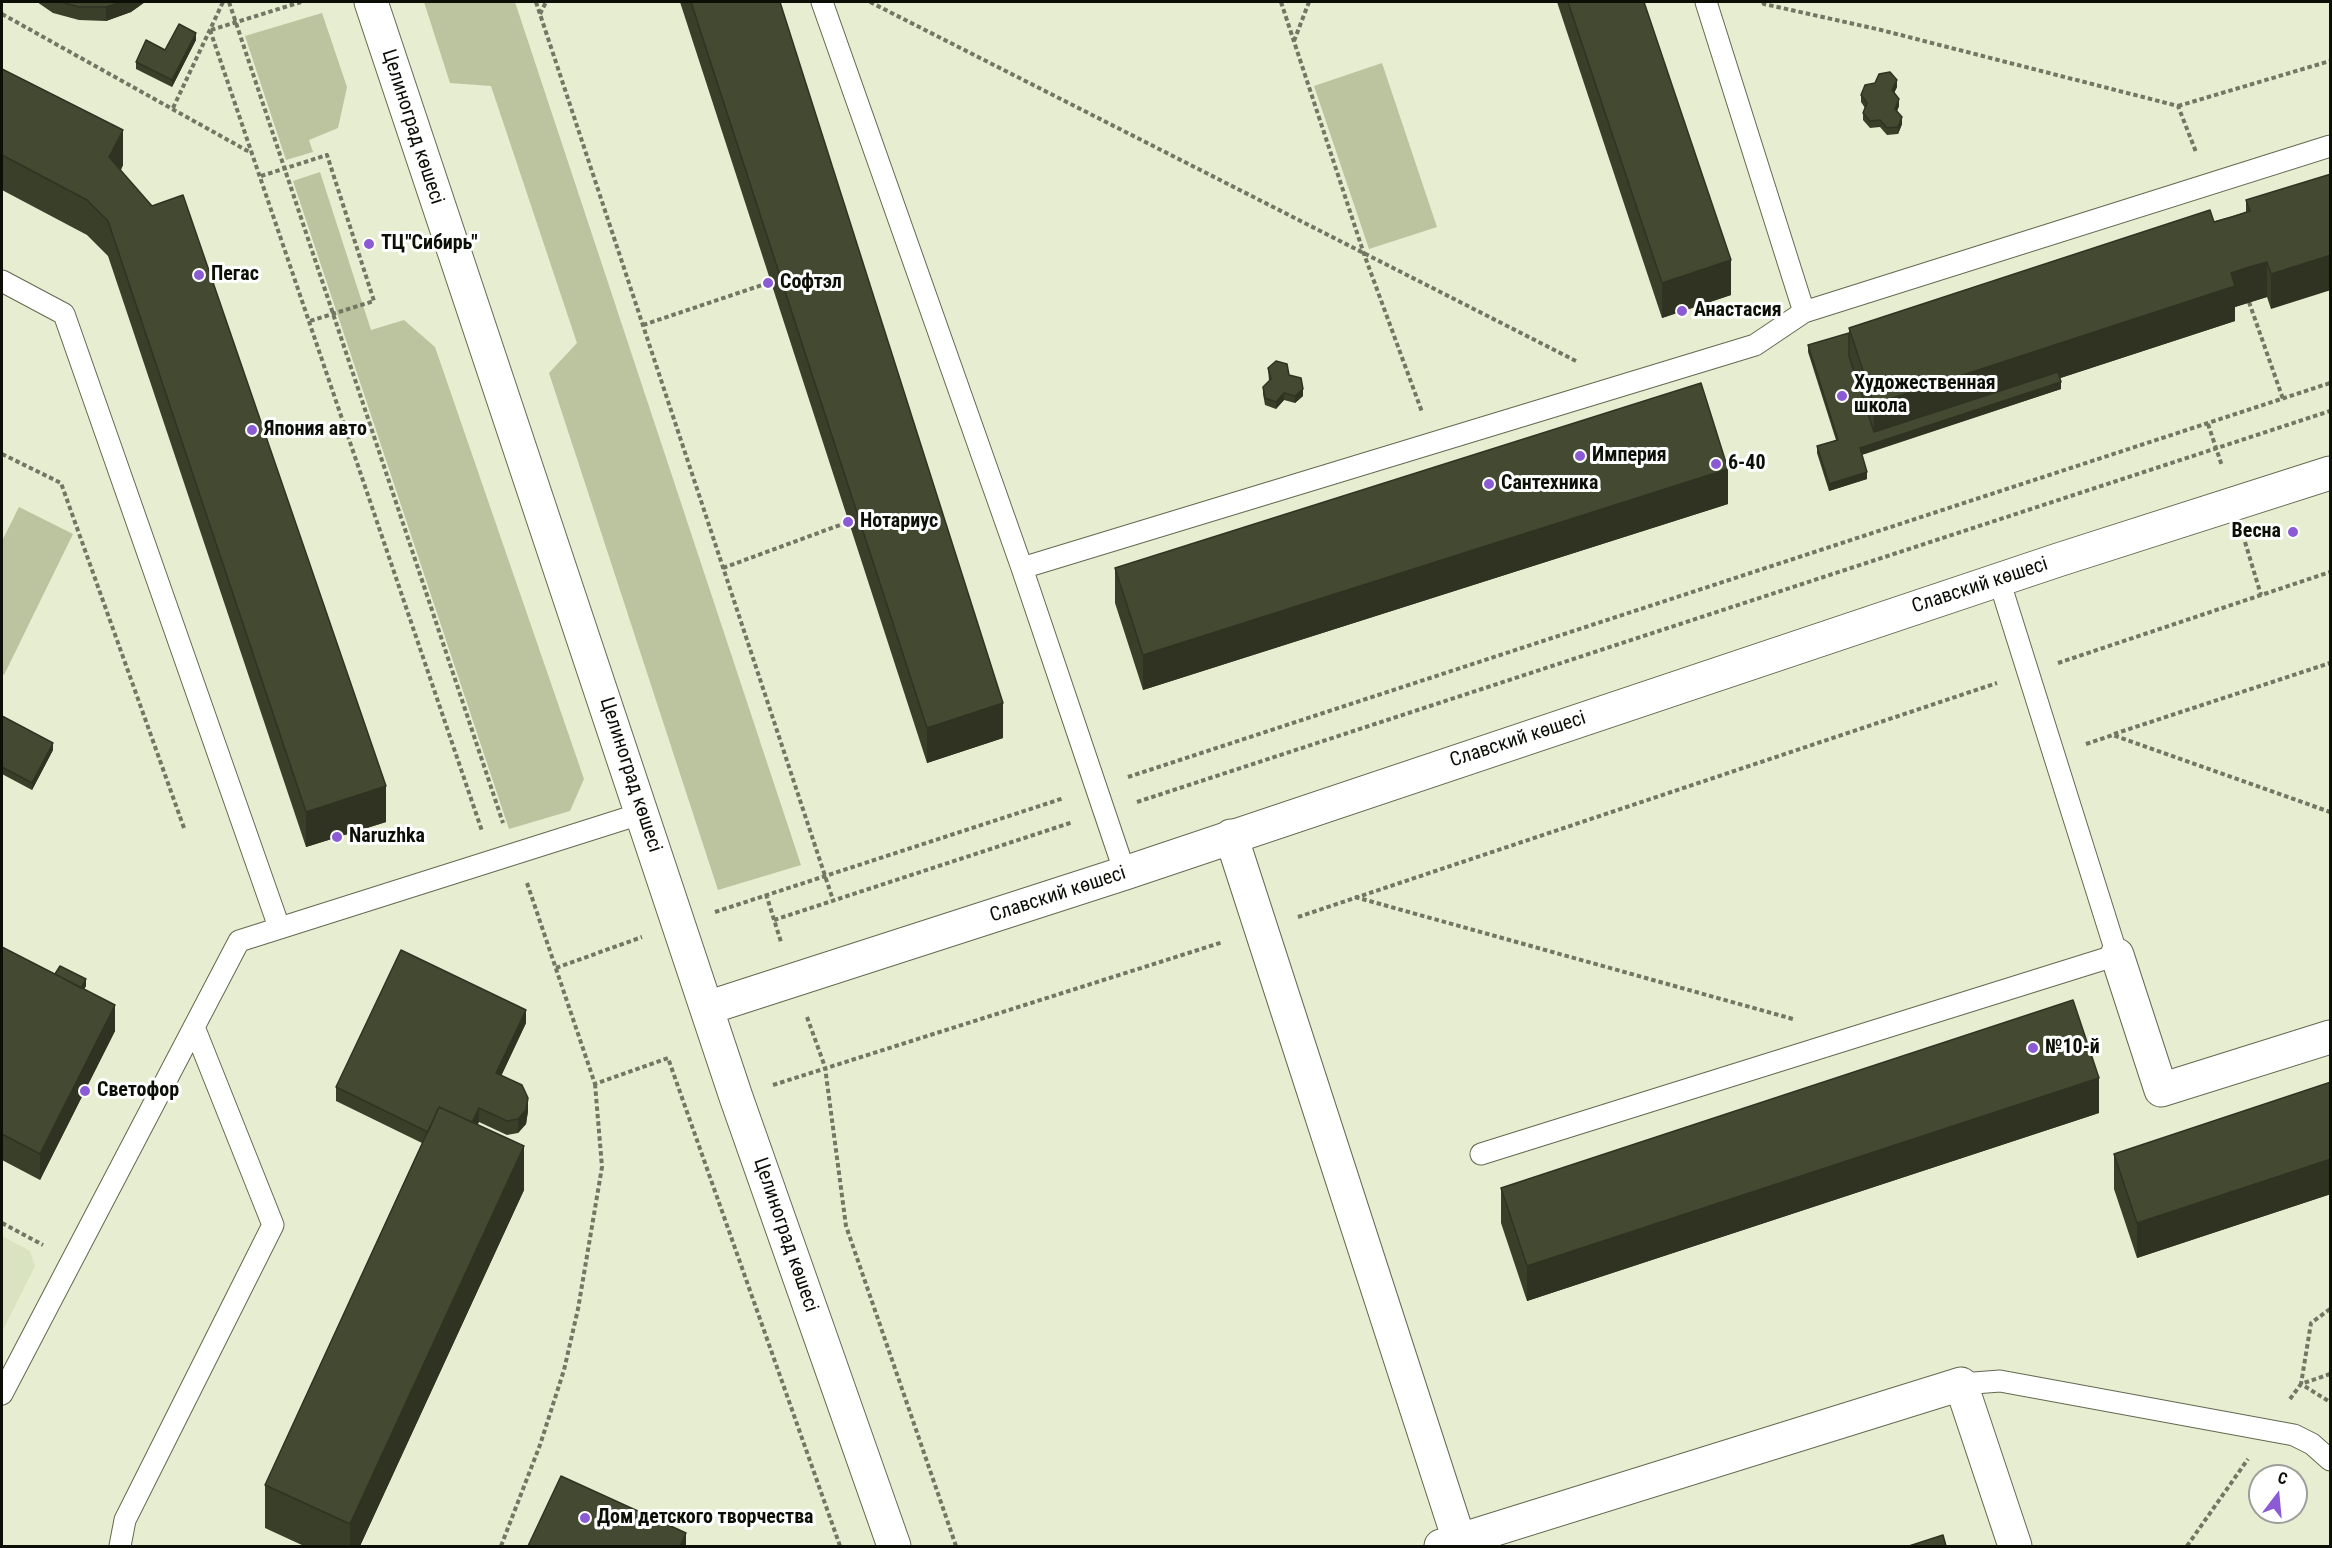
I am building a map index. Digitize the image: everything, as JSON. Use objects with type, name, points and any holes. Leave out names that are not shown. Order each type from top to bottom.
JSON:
[{"type":"street","name":"Целиноград көшесі","points":[[370,2],[643,813],[678,924],[894,1546]]},
{"type":"street","name":"Славский көшесі","points":[[707,1008],[1125,873],[1999,580],[2331,473]]},
{"type":"street","points":[[1231,836],[1454,1545],[1961,1384],[2015,1546]]},
{"type":"street","points":[[2117,955],[2161,1090],[2331,1037]]},
{"type":"lane","points":[[822,2],[1022,568],[1125,873]]},
{"type":"lane","points":[[1706,2],[1804,312]]},
{"type":"lane","points":[[1022,568],[1755,345],[1804,312],[2331,146]]},
{"type":"lane","points":[[2,281],[64,314],[279,927]]},
{"type":"lane","points":[[1481,1154],[2117,955],[1999,580]]},
{"type":"lane","points":[[2,1394],[239,941],[492,861],[518,863],[643,813]]},
{"type":"lane","points":[[120,1546],[126,1520],[273,1225],[194,1027]]},
{"type":"lane","points":[[1961,1384],[2000,1381],[2294,1435],[2312,1444],[2331,1460]]},
{"type":"path","points":[[173,108],[223,2]]},
{"type":"path","points":[[229,2],[518,863],[595,1083],[602,1167],[578,1309],[564,1370],[501,1546]]},
{"type":"path","points":[[210,30],[301,2]]},
{"type":"path","points":[[536,2],[833,900]]},
{"type":"path","points":[[540,14],[546,2]]},
{"type":"path","points":[[870,2],[1623,385]]},
{"type":"path","points":[[1281,2],[1364,254],[1433,443]]},
{"type":"path","points":[[1294,42],[1309,2]]},
{"type":"path","points":[[1763,2],[2178,106],[2331,61]]},
{"type":"path","points":[[2,14],[254,154]]},
{"type":"path","points":[[210,30],[254,154],[492,861]]},
{"type":"path","points":[[2178,106],[2208,184]]},
{"type":"path","points":[[261,176],[327,155],[374,300],[310,321]]},
{"type":"path","points":[[643,325],[768,283]]},
{"type":"path","points":[[2250,302],[2283,399]]},
{"type":"path","points":[[556,968],[825,875],[2331,383]]},
{"type":"path","points":[[774,920],[2331,411]]},
{"type":"path","points":[[2,454],[61,483],[183,828]]},
{"type":"path","points":[[723,568],[848,522]]},
{"type":"path","points":[[956,1546],[846,1226],[825,1067],[1260,931],[1354,897],[2331,572]]},
{"type":"path","points":[[2082,745],[2331,663]]},
{"type":"path","points":[[2114,735],[2331,812]]},
{"type":"path","points":[[1354,897],[1799,1021]]},
{"type":"path","points":[[595,1083],[668,1058],[840,1546]]},
{"type":"path","points":[[2,1223],[72,1260]]},
{"type":"path","points":[[2187,1546],[2301,1384],[2311,1323],[2331,1309]]},
{"type":"path","points":[[2301,1384],[2331,1374]]},
{"type":"path","points":[[2301,1384],[2331,1402]]},
{"type":"shaded area","points":[[424,2],[515,2],[801,865],[718,890],[549,373],[577,343],[491,86],[450,83]]},
{"type":"shaded area","points":[[322,13],[347,87],[338,128],[309,140],[313,152],[286,160],[245,36]]},
{"type":"shaded area","points":[[1382,63],[1437,227],[1369,249],[1314,86]]},
{"type":"shaded area","points":[[320,172],[371,330],[404,320],[435,347],[584,779],[570,811],[509,829],[293,181]]},
{"type":"shaded area","points":[[19,507],[73,534],[4,675],[2,673],[2,541]]},
{"type":"shaded area","points":[[2,1236],[30,1251],[35,1266],[2,1332]]},
{"type":"building","points":[[61,2],[121,2],[106,7],[79,7]]},
{"type":"building","points":[[691,2],[780,2],[1003,703],[927,728]]},
{"type":"building","points":[[1568,2],[1644,2],[1731,260],[1662,283]]},
{"type":"building","points":[[179,24],[196,33],[172,80],[136,62],[146,40],[165,50]]},
{"type":"building","points":[[2,69],[123,130],[109,157],[152,206],[183,195],[386,786],[306,812],[108,221],[87,200],[2,155]]},
{"type":"building","points":[[1890,72],[1897,80],[1892,90],[1899,99],[1895,109],[1902,117],[1898,127],[1887,128],[1880,120],[1870,121],[1863,113],[1867,103],[1861,95],[1865,85],[1875,83],[1879,74]]},
{"type":"building","points":[[2331,174],[2331,255],[2271,274],[2267,262],[2249,267],[2231,273],[2235,286],[1874,404],[1849,328],[2210,210],[2214,222],[2232,217],[2250,211],[2246,200]]},
{"type":"building","points":[[1849,333],[1849,356],[1874,432],[2058,372],[2061,382],[1860,448],[1867,472],[1829,484],[1817,446],[1838,440],[1808,345]]},
{"type":"building","points":[[1276,361],[1287,364],[1289,375],[1301,378],[1303,389],[1295,396],[1284,393],[1276,402],[1265,398],[1263,387],[1271,379],[1268,368]]},
{"type":"building","points":[[1701,383],[1728,469],[1143,655],[1115,568]]},
{"type":"building","points":[[2,716],[53,743],[32,783],[2,767]]},
{"type":"building","points":[[2,947],[115,1005],[40,1154],[2,1134]]},
{"type":"building","points":[[401,950],[526,1010],[496,1073],[522,1085],[528,1098],[526,1110],[518,1119],[507,1121],[479,1108],[472,1122],[439,1107],[428,1132],[336,1087]]},
{"type":"building","points":[[60,966],[86,979],[81,988],[55,974]]},
{"type":"building","points":[[2073,1000],[2099,1078],[1527,1266],[1501,1188]]},
{"type":"building","points":[[2331,1082],[2331,1159],[2137,1223],[2114,1154]]},
{"type":"building","points":[[439,1107],[524,1146],[350,1524],[265,1485]]},
{"type":"building","name":"Дом детского творчества","points":[[561,1476],[686,1533],[680,1546],[528,1546]]},
{"type":"building","points":[[1943,1535],[1946,1546],[1909,1546]]},
{"type":"place","name":"ТЦ\"Сибирь\"","points":[[369,244]]},
{"type":"place","name":"Пегас","points":[[199,275]]},
{"type":"place","name":"Софтэл","points":[[768,283]]},
{"type":"place","name":"Анастасия","points":[[1682,311]]},
{"type":"place","name":"Художественная школа","points":[[1842,396]]},
{"type":"place","name":"Япония авто","points":[[252,430]]},
{"type":"place","name":"Империя","points":[[1580,456]]},
{"type":"place","name":"6-40","points":[[1716,464]]},
{"type":"place","name":"Сантехника","points":[[1489,484]]},
{"type":"place","name":"Нотариус","points":[[848,522]]},
{"type":"place","name":"Весна","points":[[2293,532]]},
{"type":"place","name":"Naruzhka","points":[[337,837]]},
{"type":"place","name":"№10-й","points":[[2033,1048]]},
{"type":"place","name":"Светофор","points":[[85,1091]]},
{"type":"place","name":"Дом детского творчества","points":[[585,1518]]}]
